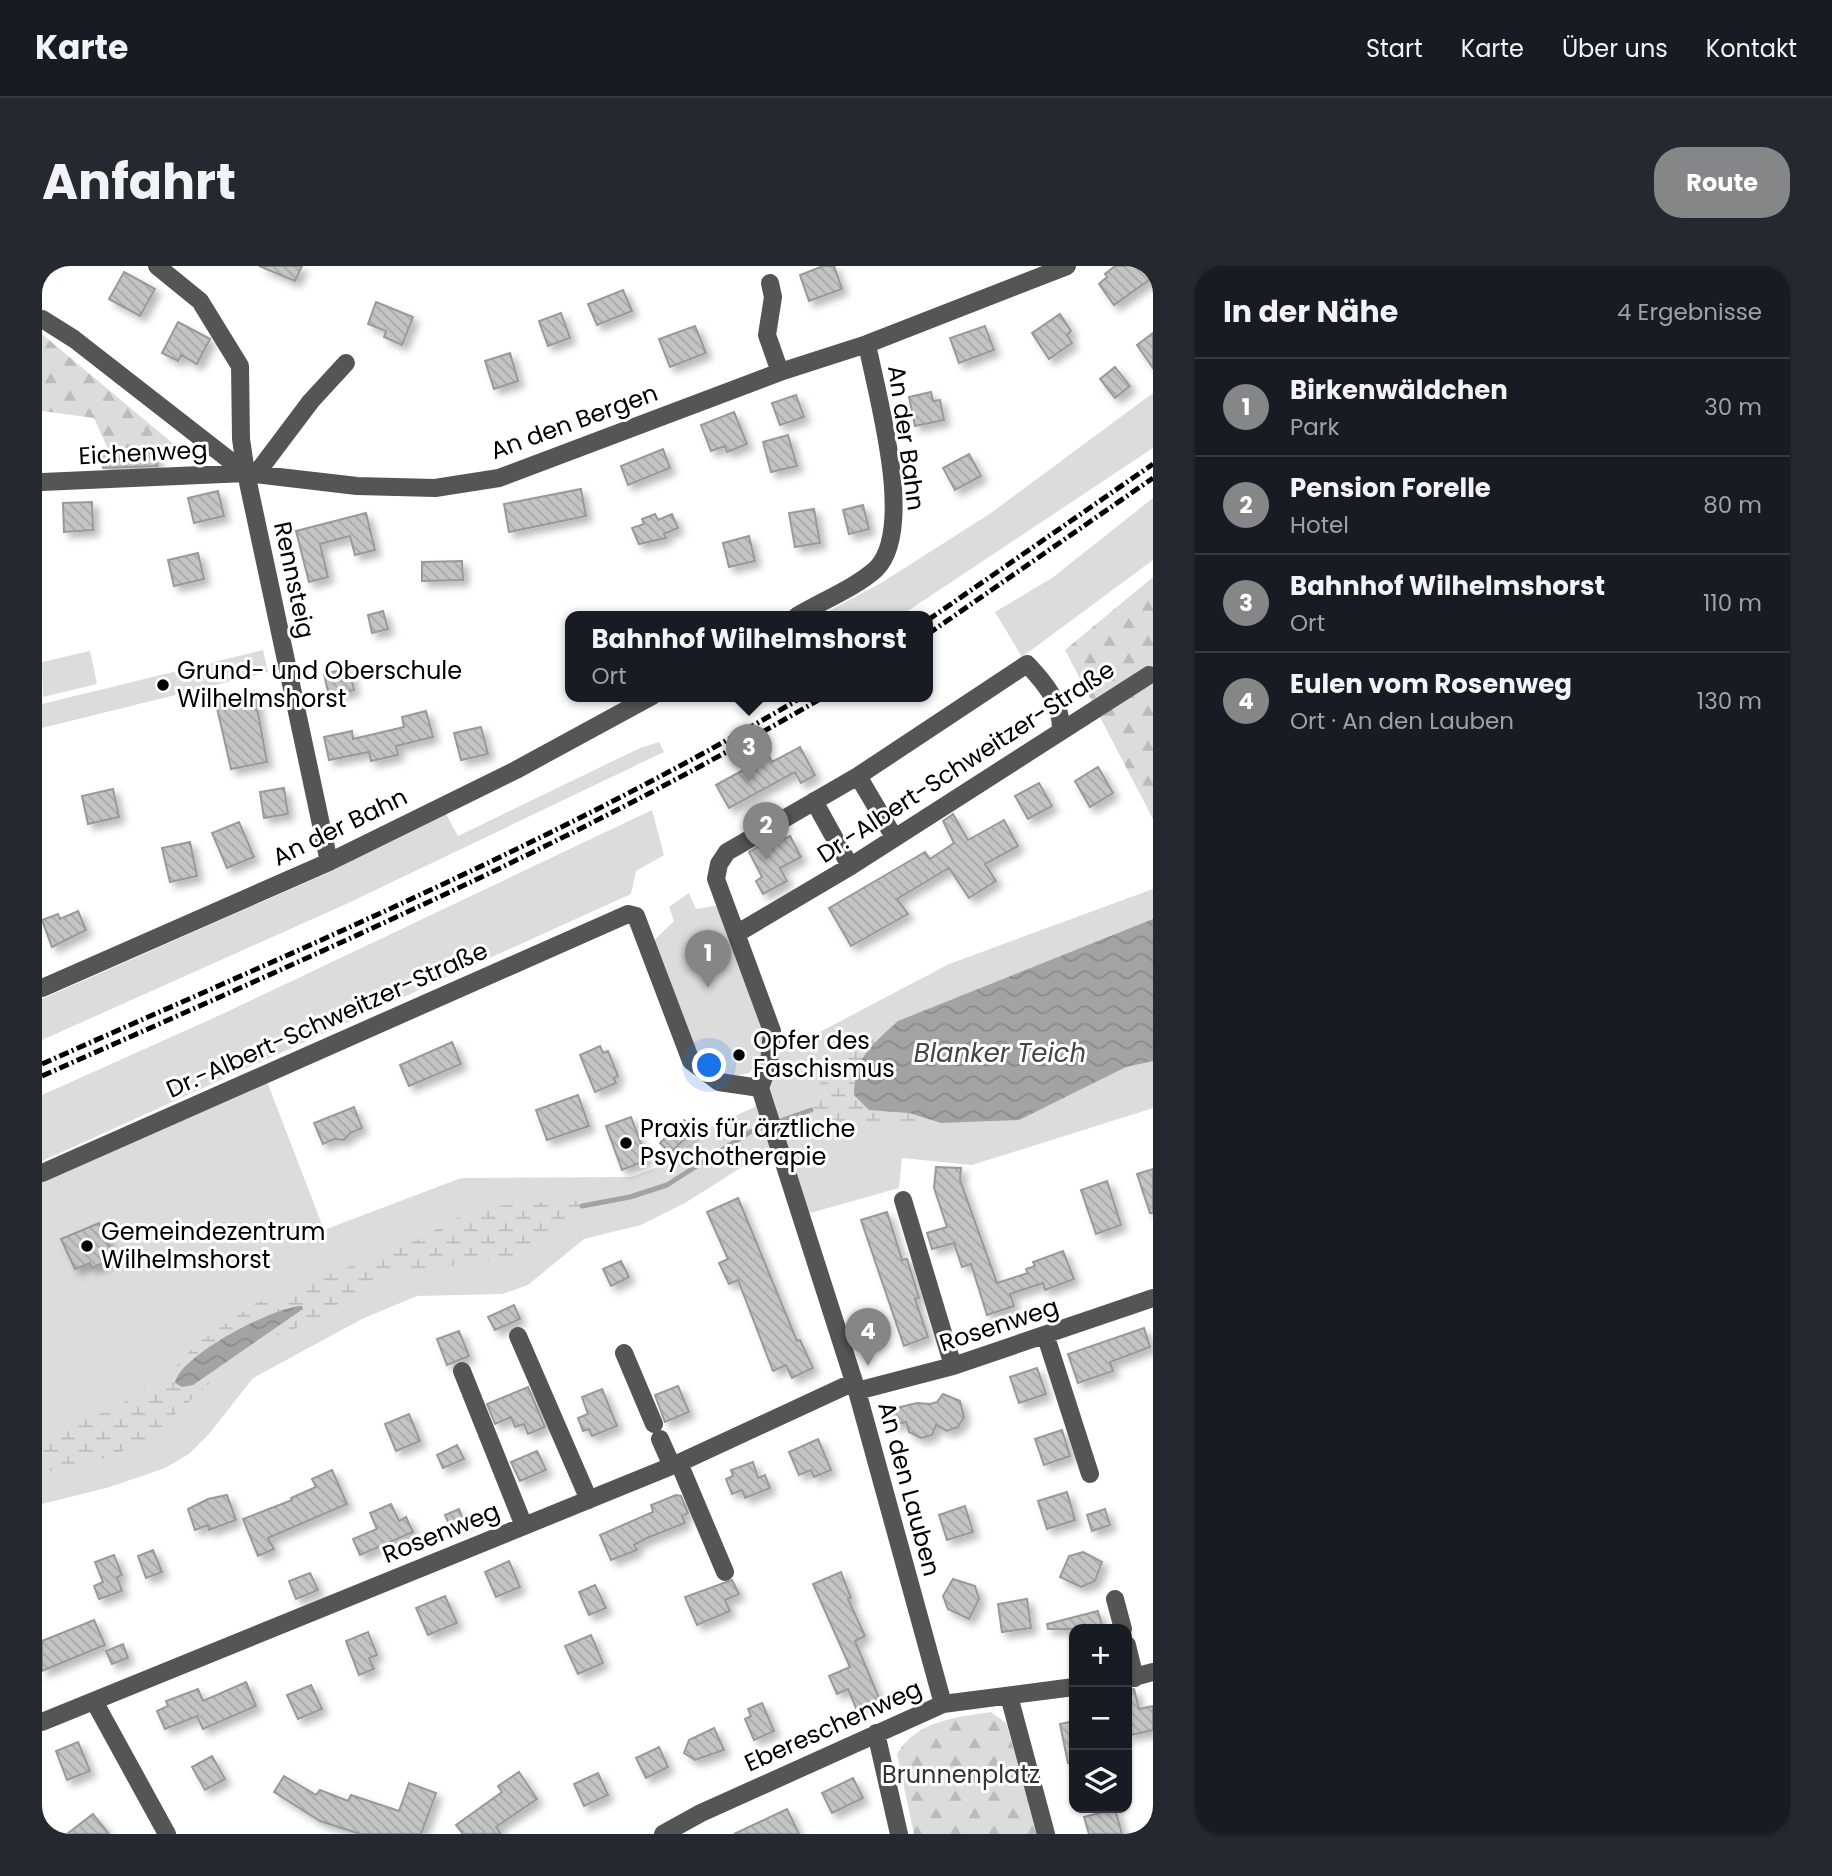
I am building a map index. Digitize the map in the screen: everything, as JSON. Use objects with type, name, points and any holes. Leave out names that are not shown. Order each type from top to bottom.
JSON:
[{"type":"street","name":"Rennsteig","points":[[157,266],[200,302],[240,366],[241,439],[251,474],[329,862]]},
{"type":"street","name":"An den Bergen","points":[[251,474],[357,486],[435,488],[499,478],[780,372],[867,344],[1059,272],[1067,266]]},
{"type":"street","points":[[770,283],[773,297],[767,335],[780,372]]},
{"type":"street","points":[[42,319],[74,339],[251,474],[310,401],[346,363]]},
{"type":"street","name":"An der Bahn","points":[[805,611],[870,573],[887,555],[893,538],[895,516],[890,464],[867,344]]},
{"type":"street","name":"Eichenweg","points":[[42,482],[251,474]]},
{"type":"street","name":"Dr.-Albert-Schweitzer-Straße","points":[[1061,729],[1061,712],[1044,681],[1027,664],[858,776],[727,852],[719,864],[716,879],[736,934],[850,866],[1149,674]]},
{"type":"street","name":"An der Bahn","points":[[42,988],[329,862],[516,770],[641,702]]},
{"type":"street","points":[[858,776],[894,837]]},
{"type":"street","points":[[814,802],[850,866]]},
{"type":"street","name":"Dr.-Albert-Schweitzer-Straße","points":[[42,1173],[633,913],[691,1061],[719,1082],[762,1096]]},
{"type":"street","points":[[736,934],[772,1031],[762,1096]]},
{"type":"street","name":"An den Lauben","points":[[762,1096],[855,1387],[943,1704]]},
{"type":"street","points":[[903,1200],[953,1366]]},
{"type":"street","name":"Rosenweg","points":[[42,1722],[589,1500],[855,1387],[953,1366],[1153,1298]]},
{"type":"street","points":[[518,1336],[589,1500]]},
{"type":"street","points":[[1046,1336],[1090,1474]]},
{"type":"street","points":[[624,1353],[657,1432],[676,1464],[725,1572]]},
{"type":"street","points":[[462,1371],[524,1526]]},
{"type":"street","points":[[1115,1599],[1122,1624]]},
{"type":"street","points":[[1132,1678],[1153,1672]]},
{"type":"street","name":"Ebereschenweg","points":[[663,1834],[701,1813],[943,1704],[1069,1688]]},
{"type":"street","points":[[1009,1696],[1046,1834]]},
{"type":"street","points":[[94,1701],[167,1834]]},
{"type":"street","points":[[876,1733],[900,1834]]},
{"type":"green space","points":[[42,334],[176,446],[108,449],[94,418],[42,411]]},
{"type":"green space","points":[[1153,393],[1153,448],[908,611],[829,611],[881,583],[991,513]]},
{"type":"green space","points":[[1153,498],[1153,560],[1022,657],[995,612],[1052,578]]},
{"type":"green space","points":[[1153,577],[1153,819],[1065,650]]},
{"type":"green space","points":[[263,650],[268,672],[42,728],[42,704]]},
{"type":"green space","points":[[90,651],[97,684],[43,697],[42,662]]},
{"type":"green space","points":[[743,702],[761,702],[747,711]]},
{"type":"green space","points":[[659,742],[664,752],[344,905],[42,1040],[42,999],[332,871],[444,810],[458,836],[640,748]]},
{"type":"green space","points":[[652,810],[664,855],[636,871],[631,894],[42,1161],[42,1095],[218,1016]]},
{"type":"green space","points":[[1153,889],[1153,1108],[972,1165],[902,1158],[899,1188],[803,1215],[783,1141],[685,1203],[641,1225],[584,1239],[528,1285],[502,1294],[417,1296],[362,1319],[253,1378],[209,1434],[189,1454],[165,1468],[110,1487],[42,1504],[42,1179],[266,1079],[324,1230],[461,1178],[631,1177],[666,1164],[710,1127],[755,1107],[774,1056],[949,964]]},
{"type":"green space","points":[[689,893],[696,909],[725,904],[766,1029],[764,1057],[749,1073],[732,1077],[691,1061],[648,946],[674,921],[669,907]]},
{"type":"green space","points":[[898,1021],[872,1045],[861,1061],[854,1095],[869,1110],[909,1113],[941,1123],[831,1125],[811,1110],[816,1088],[860,1037]]},
{"type":"green space","points":[[573,1199],[582,1206],[579,1217],[537,1246],[508,1259],[401,1272],[324,1317],[266,1340],[220,1374],[148,1439],[109,1457],[42,1473],[42,1434],[114,1409],[168,1374],[199,1342],[256,1303],[415,1241],[455,1219],[487,1207]],"holes":[[[264,1318],[255,1341],[207,1375],[186,1364]]]},
{"type":"green space","name":"Brunnenplatz","points":[[991,1712],[1006,1723],[1038,1834],[914,1834],[897,1754],[915,1734],[938,1722]]},
{"type":"water","name":"Blanker Teich","points":[[1153,919],[1153,1061],[1126,1067],[1019,1120],[941,1123],[909,1113],[869,1110],[854,1095],[861,1061],[872,1045],[898,1021]]},
{"type":"water","points":[[302,1306],[303,1309],[193,1385],[182,1387],[175,1383],[180,1372],[193,1360],[230,1334],[271,1314]]},
{"type":"building","points":[[259,266],[302,266],[295,281]]},
{"type":"building","points":[[823,266],[834,266],[842,289],[809,301],[800,275]]},
{"type":"building","points":[[1115,266],[1144,266],[1152,278],[1114,305],[1099,284],[1107,277],[1105,274]]},
{"type":"building","points":[[124,272],[155,289],[140,316],[109,299]]},
{"type":"building","points":[[623,290],[632,311],[597,325],[588,304]]},
{"type":"building","points":[[376,302],[413,317],[402,345],[384,337],[386,331],[368,324]]},
{"type":"building","points":[[561,313],[570,338],[548,346],[539,321]]},
{"type":"building","points":[[1060,314],[1071,331],[1067,335],[1072,343],[1049,359],[1032,333]]},
{"type":"building","points":[[178,322],[210,339],[197,364],[181,355],[178,361],[162,353]]},
{"type":"building","points":[[695,326],[706,353],[670,367],[659,339]]},
{"type":"building","points":[[985,326],[994,350],[959,363],[950,338]]},
{"type":"building","points":[[1153,333],[1153,368],[1137,345]]},
{"type":"building","points":[[510,353],[518,381],[494,389],[485,361]]},
{"type":"building","points":[[1115,367],[1130,386],[1115,398],[1100,379]]},
{"type":"building","points":[[931,392],[933,401],[940,400],[944,420],[915,426],[909,397]]},
{"type":"building","points":[[796,395],[804,417],[780,425],[772,403]]},
{"type":"building","points":[[734,412],[747,444],[727,452],[725,446],[711,451],[701,425]]},
{"type":"building","points":[[788,435],[797,466],[771,472],[763,442]]},
{"type":"building","points":[[663,449],[670,468],[628,485],[621,466]]},
{"type":"building","points":[[102,452],[156,453],[157,466],[103,468]]},
{"type":"building","points":[[969,454],[981,476],[955,490],[943,468]]},
{"type":"building","points":[[581,489],[586,516],[509,532],[504,504]]},
{"type":"building","points":[[218,491],[224,516],[194,523],[188,498]]},
{"type":"building","points":[[92,502],[93,530],[64,532],[63,503]]},
{"type":"building","points":[[863,505],[869,529],[849,534],[843,510]]},
{"type":"building","points":[[814,509],[820,543],[795,547],[789,513]]},
{"type":"building","points":[[366,513],[375,550],[355,555],[350,536],[320,544],[328,577],[309,582],[296,531]]},
{"type":"building","points":[[655,514],[658,520],[672,514],[678,528],[664,534],[666,538],[639,544],[632,528],[644,524],[642,519]]},
{"type":"building","points":[[749,536],[755,561],[729,567],[723,543]]},
{"type":"building","points":[[198,553],[204,579],[174,586],[168,560]]},
{"type":"building","points":[[462,561],[463,580],[422,581],[422,562]]},
{"type":"building","points":[[383,611],[388,629],[372,633],[368,615]]},
{"type":"building","points":[[349,668],[354,690],[329,696],[324,674]]},
{"type":"building","points":[[254,691],[267,762],[231,769],[215,699]]},
{"type":"building","points":[[426,711],[433,737],[396,746],[398,755],[371,761],[369,752],[329,760],[324,737],[352,731],[353,739],[404,727],[402,717]]},
{"type":"building","points":[[481,727],[488,754],[461,760],[454,733]]},
{"type":"building","points":[[800,747],[815,775],[801,783],[795,772],[729,808],[716,785],[769,756],[772,762]]},
{"type":"building","points":[[1098,767],[1113,793],[1090,807],[1075,781]]},
{"type":"building","points":[[1039,783],[1052,806],[1028,819],[1015,796]]},
{"type":"building","points":[[284,788],[288,814],[264,818],[260,792]]},
{"type":"building","points":[[113,789],[119,817],[88,824],[82,796]]},
{"type":"building","points":[[953,814],[968,840],[1004,820],[1018,846],[985,864],[996,881],[969,898],[949,868],[897,899],[908,914],[851,946],[829,908],[925,852],[930,859],[954,843],[943,821]]},
{"type":"building","points":[[239,822],[254,857],[227,868],[212,833]]},
{"type":"building","points":[[790,836],[801,857],[780,868],[787,881],[763,894],[756,881],[762,877],[749,852],[773,838],[776,843]]},
{"type":"building","points":[[190,842],[197,876],[170,882],[162,848]]},
{"type":"building","points":[[78,911],[86,930],[52,947],[42,920],[58,914],[60,919]]},
{"type":"building","points":[[452,1042],[461,1064],[409,1086],[400,1065]]},
{"type":"building","points":[[600,1046],[603,1053],[608,1051],[618,1076],[614,1078],[616,1083],[595,1092],[580,1055]]},
{"type":"building","points":[[578,1095],[589,1126],[547,1140],[536,1110]]},
{"type":"building","points":[[354,1107],[362,1128],[350,1133],[344,1140],[334,1139],[323,1144],[314,1123]]},
{"type":"building","name":"Praxis für ärztliche Psychotherapie","points":[[631,1117],[647,1160],[622,1170],[606,1126]]},
{"type":"building","points":[[684,1120],[693,1131],[670,1153],[660,1143]]},
{"type":"building","points":[[936,1167],[961,1168],[960,1180],[997,1283],[1028,1273],[1026,1269],[1035,1266],[1033,1262],[1063,1251],[1074,1279],[1045,1290],[1043,1283],[1010,1294],[1014,1306],[987,1315],[971,1264],[962,1267],[954,1243],[932,1249],[927,1233],[947,1227],[934,1188]]},
{"type":"building","points":[[1153,1169],[1153,1213],[1150,1213],[1137,1174]]},
{"type":"building","points":[[1107,1181],[1121,1225],[1096,1234],[1081,1190]]},
{"type":"building","points":[[738,1198],[797,1341],[800,1340],[813,1368],[792,1378],[786,1365],[773,1371],[738,1280],[729,1284],[719,1263],[728,1259],[707,1212]]},
{"type":"building","points":[[887,1212],[902,1260],[907,1259],[919,1298],[915,1299],[928,1337],[904,1346],[861,1220]]},
{"type":"building","name":"Gemeindezentrum Wilhelmshorst","points":[[99,1223],[112,1253],[105,1256],[107,1261],[92,1268],[90,1263],[75,1269],[61,1239]]},
{"type":"building","points":[[621,1261],[629,1277],[611,1286],[603,1269]]},
{"type":"building","points":[[514,1305],[520,1319],[495,1330],[488,1317]]},
{"type":"building","points":[[1144,1328],[1150,1347],[1110,1362],[1113,1371],[1078,1383],[1068,1354]]},
{"type":"building","points":[[459,1331],[469,1356],[447,1365],[437,1339]]},
{"type":"building","points":[[1037,1368],[1046,1394],[1019,1403],[1010,1377]]},
{"type":"building","points":[[678,1386],[689,1412],[665,1422],[655,1395]]},
{"type":"building","points":[[528,1387],[545,1427],[528,1434],[524,1424],[515,1427],[511,1417],[495,1424],[487,1404]]},
{"type":"building","points":[[602,1389],[617,1426],[592,1436],[589,1429],[583,1431],[578,1418],[588,1414],[582,1397]]},
{"type":"building","points":[[943,1394],[960,1401],[964,1417],[958,1427],[947,1431],[936,1425],[932,1435],[921,1438],[909,1432],[906,1422],[893,1425],[888,1410],[917,1403],[937,1402]]},
{"type":"building","points":[[409,1414],[420,1441],[396,1451],[385,1424]]},
{"type":"building","points":[[1062,1430],[1070,1456],[1044,1465],[1035,1439]]},
{"type":"building","points":[[818,1439],[831,1470],[814,1477],[811,1470],[799,1475],[789,1452]]},
{"type":"building","points":[[457,1445],[464,1459],[443,1468],[437,1455]]},
{"type":"building","points":[[537,1451],[546,1470],[520,1481],[511,1462]]},
{"type":"building","points":[[753,1462],[758,1478],[765,1475],[770,1488],[745,1498],[742,1490],[732,1494],[726,1479],[733,1476],[731,1470]]},
{"type":"building","points":[[332,1470],[347,1504],[268,1538],[274,1549],[258,1556],[243,1519],[292,1500],[291,1498],[316,1487],[312,1479]]},
{"type":"building","points":[[1067,1492],[1075,1520],[1047,1529],[1038,1501]]},
{"type":"building","points":[[227,1495],[236,1520],[209,1530],[208,1525],[195,1530],[188,1509],[208,1499]]},
{"type":"building","points":[[676,1495],[681,1496],[688,1513],[682,1516],[685,1523],[647,1538],[634,1545],[637,1550],[611,1560],[600,1535],[653,1512],[651,1505]]},
{"type":"building","points":[[391,1504],[399,1521],[406,1517],[413,1532],[360,1555],[353,1539],[377,1529],[370,1513]]},
{"type":"building","points":[[965,1506],[973,1532],[947,1540],[939,1515]]},
{"type":"building","points":[[459,1509],[465,1524],[451,1529],[445,1515]]},
{"type":"building","points":[[1105,1509],[1110,1525],[1092,1531],[1087,1515]]},
{"type":"building","points":[[153,1550],[162,1572],[146,1578],[138,1556]]},
{"type":"building","points":[[1083,1552],[1102,1562],[1095,1581],[1081,1587],[1060,1577],[1069,1556]]},
{"type":"building","points":[[114,1555],[122,1575],[117,1577],[122,1591],[99,1599],[94,1586],[103,1582],[95,1562]]},
{"type":"building","points":[[509,1561],[520,1587],[496,1597],[485,1572]]},
{"type":"building","points":[[841,1572],[851,1598],[848,1599],[865,1636],[855,1641],[879,1698],[856,1708],[848,1689],[837,1694],[829,1676],[850,1667],[813,1584]]},
{"type":"building","points":[[310,1573],[318,1590],[296,1599],[289,1581]]},
{"type":"building","points":[[953,1579],[975,1586],[979,1599],[969,1619],[948,1609],[943,1596]]},
{"type":"building","points":[[732,1580],[739,1594],[725,1600],[730,1611],[697,1625],[685,1597]]},
{"type":"building","points":[[595,1585],[606,1608],[589,1615],[579,1592]]},
{"type":"building","points":[[445,1596],[457,1623],[428,1635],[416,1608]]},
{"type":"building","points":[[1027,1599],[1031,1628],[1002,1632],[998,1604]]},
{"type":"building","points":[[1098,1611],[1102,1624],[1069,1624],[1069,1629],[1048,1629],[1047,1624]]},
{"type":"building","points":[[94,1620],[105,1645],[42,1671],[42,1641]]},
{"type":"building","points":[[368,1632],[377,1655],[369,1658],[374,1669],[359,1675],[346,1641]]},
{"type":"building","points":[[591,1635],[603,1663],[578,1674],[565,1646]]},
{"type":"building","points":[[123,1644],[128,1658],[112,1664],[106,1651]]},
{"type":"building","points":[[246,1682],[256,1706],[203,1729],[197,1716],[165,1729],[157,1711],[168,1706],[166,1701],[198,1689],[203,1701]]},
{"type":"building","points":[[311,1685],[322,1709],[298,1719],[287,1695]]},
{"type":"building","points":[[1132,1689],[1139,1709],[1153,1706],[1153,1730],[1132,1735]]},
{"type":"building","points":[[762,1703],[774,1731],[754,1740],[745,1719],[751,1716],[748,1709]]},
{"type":"building","points":[[1069,1722],[1069,1763],[1068,1763],[1060,1724]]},
{"type":"building","points":[[714,1728],[724,1750],[695,1760],[684,1753],[689,1740]]},
{"type":"building","points":[[78,1742],[90,1771],[67,1780],[56,1751]]},
{"type":"building","points":[[659,1747],[668,1767],[646,1778],[636,1758]]},
{"type":"building","points":[[212,1756],[225,1779],[205,1790],[192,1767]]},
{"type":"building","points":[[519,1772],[537,1799],[496,1827],[501,1834],[463,1834],[456,1825],[502,1792],[498,1786]]},
{"type":"building","points":[[598,1773],[608,1795],[584,1806],[574,1784]]},
{"type":"building","points":[[284,1776],[316,1795],[320,1790],[348,1801],[351,1795],[399,1811],[409,1783],[436,1793],[421,1834],[360,1834],[320,1821],[274,1792]]},
{"type":"building","points":[[853,1778],[863,1798],[832,1813],[822,1793]]},
{"type":"building","points":[[787,1809],[799,1834],[734,1834]]},
{"type":"building","points":[[1116,1813],[1122,1834],[1089,1834],[1084,1817]]},
{"type":"building","points":[[93,1814],[109,1834],[67,1834]]},
{"type":"waterway","points":[[582,1206],[630,1197],[667,1185],[750,1132],[811,1110]]},
{"type":"railway","points":[[933,617],[1153,464]]},
{"type":"railway","points":[[933,631],[1153,478]]},
{"type":"railway","points":[[42,1064],[429,891],[619,798],[793,702]]},
{"type":"railway","points":[[42,1076],[340,943],[537,850],[730,750],[814,702]]},
{"type":"place","name":"Grund- und Oberschule Wilhelmshorst","points":[[163,685]]},
{"type":"place","name":"Bahnhof Wilhelmshorst","points":[[749,782]]},
{"type":"place","name":"Pension Forelle","points":[[766,860]]},
{"type":"place","name":"Birkenwäldchen","points":[[708,988]]},
{"type":"place","name":"Opfer des Faschismus","points":[[739,1055]]},
{"type":"place","name":"Praxis für ärztliche Psychotherapie","points":[[626,1143]]},
{"type":"place","name":"Gemeindezentrum Wilhelmshorst","points":[[87,1246]]},
{"type":"place","name":"Eulen vom Rosenweg","points":[[868,1366]]}]
